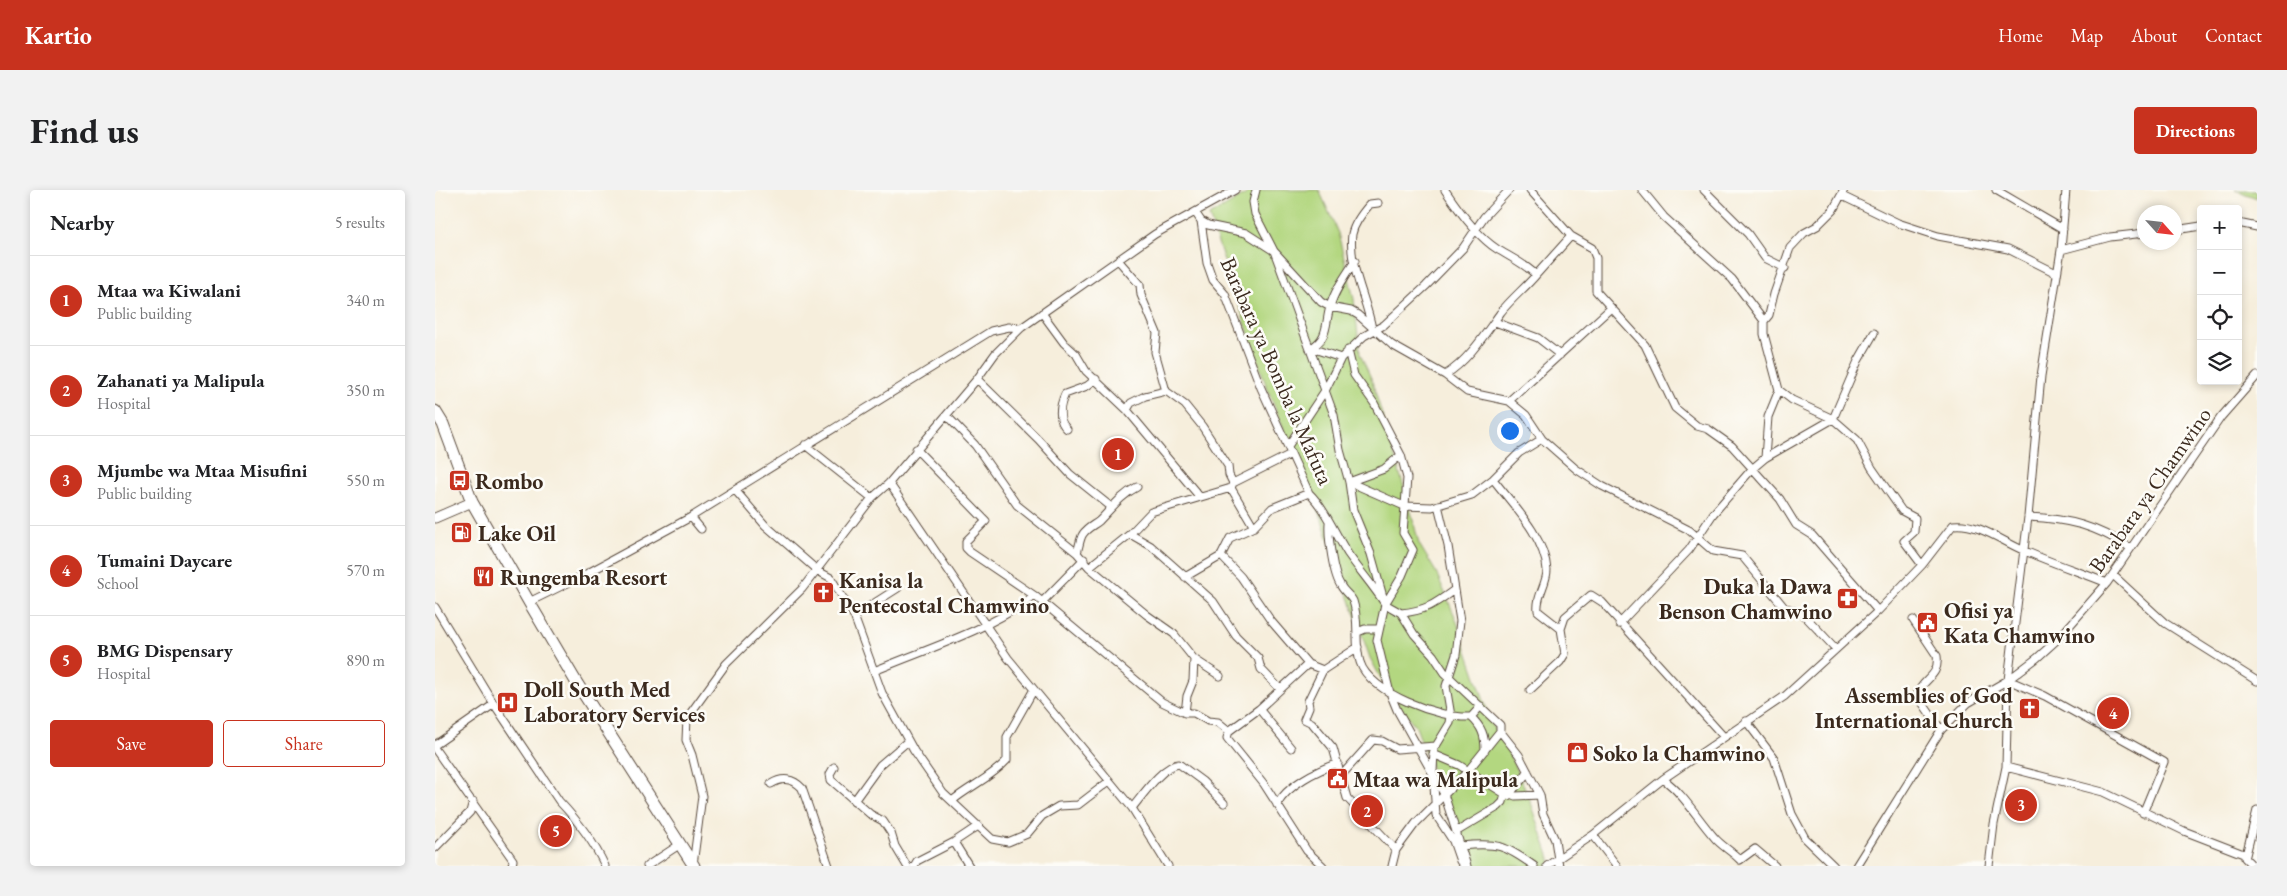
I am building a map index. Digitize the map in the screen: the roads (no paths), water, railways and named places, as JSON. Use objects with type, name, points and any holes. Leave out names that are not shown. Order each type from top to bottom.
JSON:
[{"type":"highway","points":[[435,411],[439,425],[472,502],[578,685],[693,865]]},
{"type":"street","points":[[693,865],[702,796],[687,740],[687,718],[726,664],[818,571],[871,498],[889,483],[916,449],[977,380],[995,354],[1021,328],[1155,234],[1235,190]]},
{"type":"street","points":[[1255,190],[1253,202],[1255,214],[1274,251],[1326,389],[1349,482],[1353,510],[1376,570],[1385,604],[1401,613],[1414,634],[1449,677],[1498,722],[1500,731],[1528,772],[1540,795],[1543,814],[1555,840],[1559,862]]},
{"type":"street","points":[[1445,190],[1458,211],[1483,237],[1497,249],[1511,255],[1536,275]]},
{"type":"street","points":[[1288,446],[1326,389],[1341,358],[1372,330],[1384,325],[1426,286],[1463,248],[1483,217],[1509,190]]},
{"type":"street","points":[[1530,190],[1571,236],[1592,248],[1596,258],[1596,291],[1624,323],[1636,332],[1645,345],[1675,408],[1697,426],[1708,429],[1732,446],[1780,499],[1796,525],[1812,534],[1878,611]]},
{"type":"street","points":[[1642,190],[1663,217],[1732,279],[1764,320],[1764,334],[1779,390],[1768,417],[1765,458]]},
{"type":"street","points":[[1704,190],[1748,234],[1765,258],[1785,268]]},
{"type":"street","points":[[1996,190],[2063,229]]},
{"type":"street","points":[[1989,866],[1994,824],[2006,768],[2008,680],[2028,518],[2041,376],[2061,250],[2066,190]]},
{"type":"street","points":[[1764,320],[1769,315],[1780,274],[1785,268],[1790,248],[1804,233],[1817,226],[1833,210],[1843,193],[1899,223],[1930,233],[2008,249],[2056,273]]},
{"type":"street","points":[[1372,330],[1355,261],[1352,233],[1369,204],[1378,203]]},
{"type":"street","name":"Barabara ya Bomba la Mafuta","points":[[1195,212],[1201,221],[1207,263],[1213,280],[1225,294],[1261,388],[1309,493],[1321,505],[1329,523],[1385,604]]},
{"type":"street","points":[[1201,221],[1208,225],[1246,233],[1274,251],[1300,276],[1314,295],[1329,307],[1351,311],[1392,345],[1445,375],[1467,392],[1509,401],[1526,415],[1542,439],[1576,469],[1602,486],[1689,530],[1713,551],[1741,556],[1784,607],[1803,614],[1836,649]]},
{"type":"street","points":[[2242,224],[2257,227]]},
{"type":"street","points":[[2182,229],[2197,227]]},
{"type":"street","points":[[2061,250],[2110,237],[2137,234]]},
{"type":"street","points":[[1445,375],[1455,369],[1502,311],[1571,236]]},
{"type":"street","points":[[1118,260],[1140,285],[1141,295],[1157,333],[1155,352],[1166,391],[1185,405],[1202,426],[1228,466],[1232,485],[1254,527]]},
{"type":"street","points":[[1311,348],[1322,339],[1327,328],[1329,307],[1355,261]]},
{"type":"street","points":[[1509,401],[1611,308]]},
{"type":"street","points":[[1042,313],[1063,343],[1075,354],[1086,371],[1127,410],[1199,496]]},
{"type":"street","points":[[1495,322],[1538,338],[1560,355]]},
{"type":"street","points":[[529,602],[584,575],[691,516],[991,331],[1009,327],[1021,328]]},
{"type":"street","points":[[1619,624],[1663,579],[1699,538],[1713,514],[1752,469],[1765,458],[1833,419],[1855,368],[1874,333]]},
{"type":"street","points":[[1311,348],[1341,358]]},
{"type":"street","points":[[1348,350],[1354,375],[1374,403],[1401,455],[1407,478],[1403,533],[1413,550],[1402,576],[1385,604],[1377,640],[1397,710],[1444,794],[1466,866]]},
{"type":"street","name":"Barabara ya Chamwino","points":[[1856,866],[1941,730],[1969,703],[2008,680],[2058,639],[2107,583],[2221,417],[2257,376]]},
{"type":"street","points":[[1067,429],[1062,424],[1061,414],[1065,394],[1087,386],[1096,379]]},
{"type":"street","points":[[977,380],[1038,439],[1070,474],[1110,506]]},
{"type":"street","points":[[1779,390],[1792,400],[1833,419],[1857,440],[1872,468],[1902,511],[1915,518],[1914,532],[1905,540],[1923,565]]},
{"type":"street","points":[[1127,410],[1131,403],[1145,396],[1166,391]]},
{"type":"street","points":[[947,416],[975,445],[1017,506],[1077,553],[1089,567],[1147,615],[1174,634],[1195,659],[1220,676]]},
{"type":"street","points":[[1349,482],[1404,506],[1438,505],[1473,495],[1519,452],[1542,439]]},
{"type":"street","points":[[805,445],[871,498]]},
{"type":"street","points":[[916,449],[987,521],[966,541],[966,548],[1035,596],[1162,702],[1185,713],[1194,713],[1208,721],[1218,722],[1229,731]]},
{"type":"street","points":[[1089,567],[1130,534],[1151,512],[1187,503],[1199,496],[1232,485],[1291,454]]},
{"type":"street","points":[[1349,482],[1384,469],[1401,455]]},
{"type":"street","points":[[1493,478],[1542,545],[1547,572],[1538,597],[1538,610],[1561,629]]},
{"type":"street","points":[[889,483],[1033,691],[1069,730],[1108,782],[1132,808],[1168,866]]},
{"type":"street","points":[[1077,553],[1083,534],[1099,521],[1110,506],[1116,505],[1129,491],[1137,487]]},
{"type":"street","points":[[735,490],[765,525],[818,571],[825,573],[831,578],[853,616],[882,693],[908,741],[932,778],[952,801],[992,838],[1008,842],[1027,834],[1042,816],[1059,806],[1078,805],[1108,782]]},
{"type":"street","points":[[1185,577],[1221,556],[1231,538],[1254,527],[1272,508],[1309,493]]},
{"type":"street","points":[[435,518],[472,502]]},
{"type":"street","points":[[1438,505],[1448,546],[1460,621],[1459,641],[1446,686],[1451,716],[1445,734],[1436,746],[1433,754],[1434,804],[1435,815],[1453,841],[1460,860],[1466,866]]},
{"type":"street","points":[[691,516],[701,529]]},
{"type":"street","points":[[2028,518],[2059,519],[2087,525],[2131,548]]},
{"type":"street","points":[[1329,523],[1327,540],[1340,586],[1353,600],[1358,632],[1358,647],[1363,670],[1378,686],[1391,693],[1438,713],[1471,717],[1480,725],[1484,735],[1485,750]]},
{"type":"street","points":[[1547,866],[1559,862],[1663,779],[1785,696],[1878,611],[1923,565],[1949,528],[1957,525],[1983,531],[2024,551],[2107,583]]},
{"type":"street","points":[[1130,534],[1151,546],[1213,601],[1235,636],[1258,658],[1261,669],[1280,689]]},
{"type":"street","points":[[1221,556],[1246,584],[1271,620],[1308,664],[1323,670]]},
{"type":"street","points":[[1042,602],[1084,559]]},
{"type":"street","points":[[1366,578],[1372,578],[1376,570]]},
{"type":"street","points":[[2113,575],[2165,623],[2257,681]]},
{"type":"street","points":[[853,616],[898,588]]},
{"type":"street","points":[[1401,613],[1419,612],[1454,590]]},
{"type":"street","points":[[1530,690],[1561,662],[1565,654],[1561,629],[1565,617],[1591,594],[1602,602],[1619,624],[1724,737]]},
{"type":"street","points":[[874,671],[969,634],[1014,611],[1035,596]]},
{"type":"street","points":[[435,607],[494,704],[559,801],[599,854],[605,866]]},
{"type":"street","points":[[1913,620],[1937,656],[1938,663],[1937,670],[1917,696],[1941,730]]},
{"type":"street","points":[[1358,632],[1379,629]]},
{"type":"street","points":[[1358,647],[1323,670],[1308,701],[1309,707],[1304,719],[1312,723],[1333,748],[1347,798],[1395,850]]},
{"type":"street","points":[[1185,713],[1187,696],[1193,681],[1195,659]]},
{"type":"street","points":[[1308,664],[1259,709],[1229,731],[1227,738],[1277,805],[1307,851],[1323,866]]},
{"type":"street","points":[[2008,680],[2045,696],[2164,762],[2143,813]]},
{"type":"street","points":[[952,801],[962,792],[989,778],[1007,760],[1007,737],[1033,691]]},
{"type":"street","points":[[435,745],[494,704]]},
{"type":"street","points":[[1471,717],[1481,706]]},
{"type":"street","points":[[1259,709],[1291,748]]},
{"type":"street","points":[[1746,721],[1774,758],[1792,814],[1805,838],[1834,866]]},
{"type":"street","points":[[1392,866],[1395,850],[1416,823],[1467,772],[1500,731]]},
{"type":"street","points":[[1340,776],[1373,740],[1382,741],[1397,749],[1436,746]]},
{"type":"street","points":[[854,801],[880,764],[908,741]]},
{"type":"street","points":[[435,749],[513,860],[512,866]]},
{"type":"street","points":[[1433,754],[1459,765],[1467,772],[1509,794],[1540,795]]},
{"type":"street","points":[[1277,805],[1281,798],[1315,771],[1337,763]]},
{"type":"street","points":[[1132,808],[1151,784],[1174,764],[1179,764],[1190,770],[1223,803]]},
{"type":"street","points":[[834,767],[830,774],[831,780],[870,814],[883,821],[907,866]]},
{"type":"street","points":[[2006,768],[2103,792],[2143,813],[2245,856],[2253,866]]},
{"type":"street","points":[[1456,832],[1503,802],[1528,772]]},
{"type":"street","points":[[771,784],[782,779],[791,780],[802,788],[829,866]]},
{"type":"street","points":[[1663,779],[1677,788],[1690,809],[1715,838],[1740,860],[1755,849],[1775,866]]},
{"type":"street","points":[[1502,790],[1505,797],[1503,802]]},
{"type":"street","points":[[435,848],[470,812],[473,801]]},
{"type":"street","points":[[2246,866],[2245,856],[2257,810]]},
{"type":"street","points":[[914,866],[917,861],[954,842],[978,826]]},
{"type":"street","points":[[1593,835],[1617,866]]},
{"type":"street","points":[[954,842],[969,866]]},
{"type":"street","points":[[1461,846],[1484,844],[1503,846],[1534,866]]},
{"type":"street","points":[[647,866],[679,845]]},
{"type":"place","name":"Mtaa wa Kiwalani","points":[[1118,454]]},
{"type":"place","name":"Rombo","points":[[459,481]]},
{"type":"place","name":"Lake Oil","points":[[462,533]]},
{"type":"place","name":"Rungemba Resort","points":[[484,577]]},
{"type":"place","name":"Kanisa la Pentecostal Chamwino","points":[[823,593]]},
{"type":"place","name":"Duka la Dawa Benson Chamwino","points":[[1848,599]]},
{"type":"place","name":"Ofisi ya Kata Chamwino","points":[[1928,623]]},
{"type":"place","name":"Doll South Med Laboratory Services","points":[[508,702]]},
{"type":"place","name":"Assemblies of God International Church","points":[[2029,708]]},
{"type":"place","name":"Tumaini Daycare","points":[[2113,713]]},
{"type":"place","name":"Soko la Chamwino","points":[[1577,753]]},
{"type":"place","name":"Mtaa wa Malipula","points":[[1337,779]]},
{"type":"place","name":"Mjumbe wa Mtaa Misufini","points":[[2021,805]]},
{"type":"place","name":"Zahanati ya Malipula","points":[[1367,811]]},
{"type":"place","name":"BMG Dispensary","points":[[556,831]]}]
